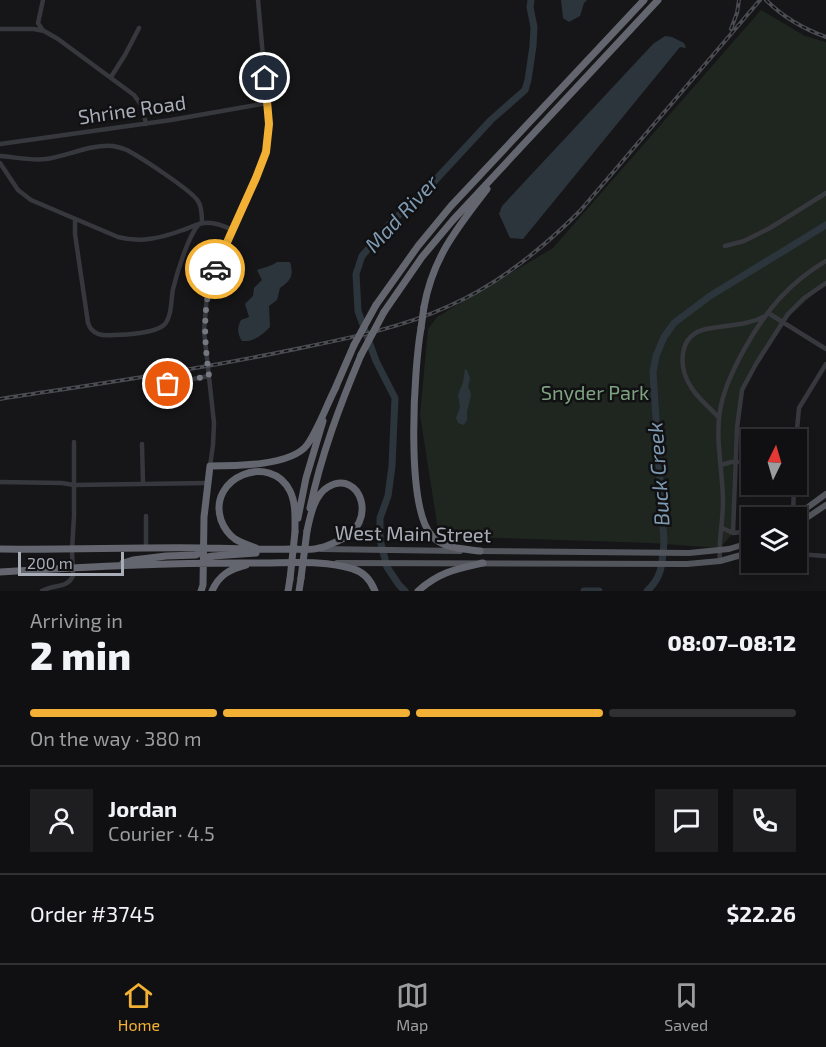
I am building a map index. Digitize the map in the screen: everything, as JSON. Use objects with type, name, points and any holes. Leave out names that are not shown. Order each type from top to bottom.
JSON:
[{"type":"highway","points":[[295,532],[311,459],[322,422],[354,345],[376,305],[418,246],[451,206],[644,0]]},
{"type":"highway","points":[[301,591],[313,493],[326,447],[340,405],[361,355],[384,312],[438,238],[658,0]]},
{"type":"highway","points":[[480,551],[442,544],[429,532],[422,518],[416,467],[415,379],[424,307],[432,278],[446,245],[465,215],[516,152]]},
{"type":"highway","points":[[201,591],[204,562],[204,517],[210,466],[272,462],[299,453],[311,439],[336,387]]},
{"type":"highway","points":[[261,550],[236,540],[229,534],[222,523],[220,512],[221,500],[229,484],[237,477],[249,472],[272,474],[288,486],[293,497],[295,532],[289,591]]},
{"type":"highway","points":[[307,531],[315,503],[328,487],[336,484],[346,485],[353,488],[359,495],[363,504],[362,514],[353,531],[343,539],[317,549]]},
{"type":"highway","points":[[101,567],[133,560],[196,555],[200,554],[204,548]]},
{"type":"highway","name":"West Main Street","points":[[0,549],[317,549]]},
{"type":"highway","points":[[204,562],[208,557],[213,556],[270,553],[283,549]]},
{"type":"highway","name":"West Main Street","points":[[0,572],[204,562],[326,564]]},
{"type":"highway","points":[[212,591],[218,579],[226,572],[258,563]]},
{"type":"highway","points":[[418,591],[432,579],[448,571],[483,563]]},
{"type":"highway","points":[[326,564],[359,571],[369,580],[375,591]]},
{"type":"main road","points":[[807,507],[826,494]]},
{"type":"main road","points":[[807,517],[826,505]]},
{"type":"main road","name":"West Main Street","points":[[317,549],[677,553],[719,551],[741,545]]},
{"type":"main road","name":"West Main Street","points":[[326,564],[680,564],[720,561],[741,556]]},
{"type":"street","points":[[43,0],[38,22],[40,27],[130,91],[142,106],[146,124]]},
{"type":"street","points":[[210,466],[214,423],[205,338],[206,305],[214,272],[266,152],[269,124],[258,0]]},
{"type":"street","points":[[111,77],[139,28]]},
{"type":"street","points":[[0,29],[44,31]]},
{"type":"street","name":"Shrine Road","points":[[0,144],[146,124],[267,103]]},
{"type":"street","points":[[0,156],[36,160],[54,158],[101,146],[121,148],[135,155],[195,197],[202,215],[200,224],[193,232],[176,278],[169,314],[165,323],[159,328],[108,336],[94,333],[88,322],[75,234],[75,219]]},
{"type":"street","points":[[0,163],[18,190],[39,205],[118,237],[139,240],[160,237],[200,224],[220,225],[232,230]]},
{"type":"street","points":[[725,246],[763,232],[826,193]]},
{"type":"street","points":[[720,561],[723,501],[719,418],[721,404],[731,376],[767,314],[794,284],[826,261]]},
{"type":"street","points":[[733,533],[735,461],[742,390],[756,364],[793,309],[804,298],[826,283]]},
{"type":"street","points":[[767,314],[826,350]]},
{"type":"street","points":[[719,418],[696,394],[688,381],[682,362],[684,345],[694,334],[703,330],[740,324],[767,314]]},
{"type":"street","points":[[797,429],[799,408],[826,364]]},
{"type":"street","points":[[155,386],[209,376]]},
{"type":"street","points":[[42,591],[51,587],[64,586],[72,580],[73,576],[74,442]]},
{"type":"street","points":[[142,444],[143,484]]},
{"type":"street","points":[[721,465],[741,461]]},
{"type":"street","points":[[0,482],[74,485],[207,483]]},
{"type":"street","points":[[146,516],[146,549]]},
{"type":"street","points":[[722,528],[733,533],[741,532]]},
{"type":"street","points":[[807,555],[826,556]]},
{"type":"green space","name":"Snyder Park","points":[[761,10],[805,36],[826,42],[826,283],[783,322],[744,384],[737,428],[733,533],[720,548],[650,543],[439,536],[420,415],[428,329],[437,317],[553,248]]},
{"type":"shaded area","points":[[561,0],[587,0],[580,16],[569,22],[563,18]]},
{"type":"shaded area","points":[[665,36],[684,43],[686,48],[680,47],[523,239],[510,238],[499,214],[502,206],[653,44]]},
{"type":"shaded area","points":[[277,262],[290,262],[292,271],[289,280],[280,288],[277,300],[269,306],[270,327],[254,339],[242,341],[238,333],[239,326],[241,320],[249,317],[245,304],[253,296],[254,288],[262,280],[257,270]]},
{"type":"shaded area","points":[[465,369],[470,378],[468,388],[471,396],[464,425],[458,423],[456,418],[460,407],[458,395]]},
{"type":"waterway","name":"Mad River","points":[[405,591],[387,567],[380,540],[380,518],[388,496],[392,466],[395,398],[376,361],[358,311],[356,274],[362,256],[393,220],[416,201],[491,120],[525,90],[533,46],[534,27],[531,0]]},
{"type":"waterway","name":"Buck Creek","points":[[647,591],[659,574],[664,542],[653,372],[656,356],[664,337],[674,323],[710,296],[826,225]]},
{"type":"waterway","name":"Buck Creek","points":[[584,591],[599,591]]},
{"type":"railway","points":[[731,29],[739,0]]},
{"type":"railway","points":[[0,399],[182,370],[331,342],[411,321],[467,297],[519,264],[551,239],[580,211],[760,0]]},
{"type":"railway","points":[[766,0],[794,22],[826,37]]},
{"type":"way so far","points":[[168,384],[209,376],[204,317],[207,295],[215,269]]},
{"type":"route","points":[[215,269],[266,152],[269,124],[265,78]]}]
